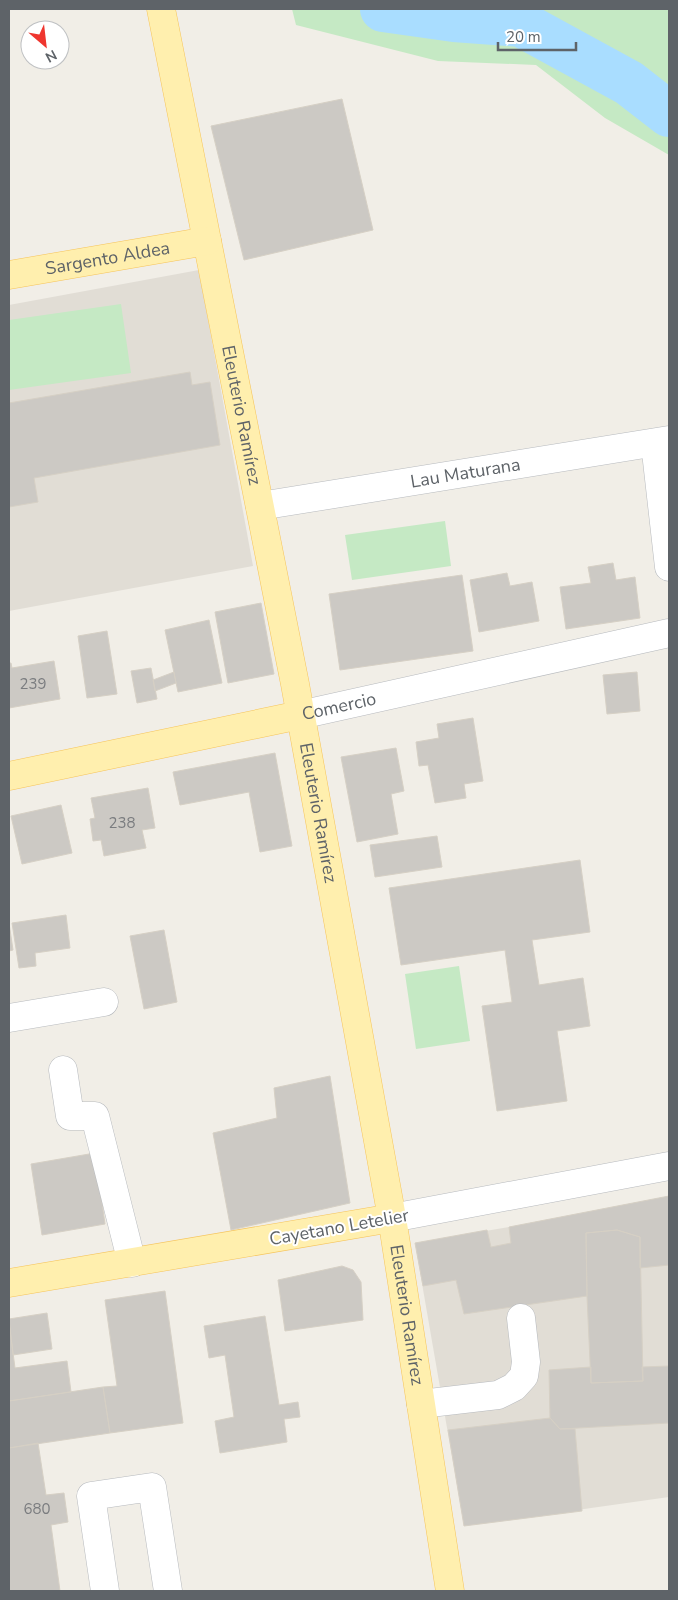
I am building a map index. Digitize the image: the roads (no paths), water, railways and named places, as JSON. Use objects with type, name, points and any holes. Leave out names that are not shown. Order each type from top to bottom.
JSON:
[{"type":"main road","name":"Eleuterio Ramírez","points":[[161,9],[300,715],[392,1218],[450,1591]]},
{"type":"main road","name":"Sargento Aldea","points":[[9,275],[207,241]]},
{"type":"main road","name":"Comercio","points":[[9,776],[300,715]]},
{"type":"main road","name":"Cayetano Letelier","points":[[9,1283],[392,1218]]},
{"type":"street","name":"Lau Maturana","points":[[260,506],[662,442]]},
{"type":"street","points":[[662,442],[669,567]]},
{"type":"street","name":"Comercio","points":[[300,715],[669,633]]},
{"type":"street","points":[[9,1018],[104,1002]]},
{"type":"street","points":[[63,1070],[70,1116],[95,1116],[132,1263]]},
{"type":"street","name":"Cayetano Letelier","points":[[392,1218],[669,1166]]},
{"type":"street","points":[[421,1404],[498,1395],[514,1387],[524,1376],[526,1362],[522,1318]]},
{"type":"street","points":[[105,1591],[91,1496],[152,1487],[168,1591]]},
{"type":"waterway","points":[[383,9],[454,19],[521,24],[629,83],[669,114]]}]
